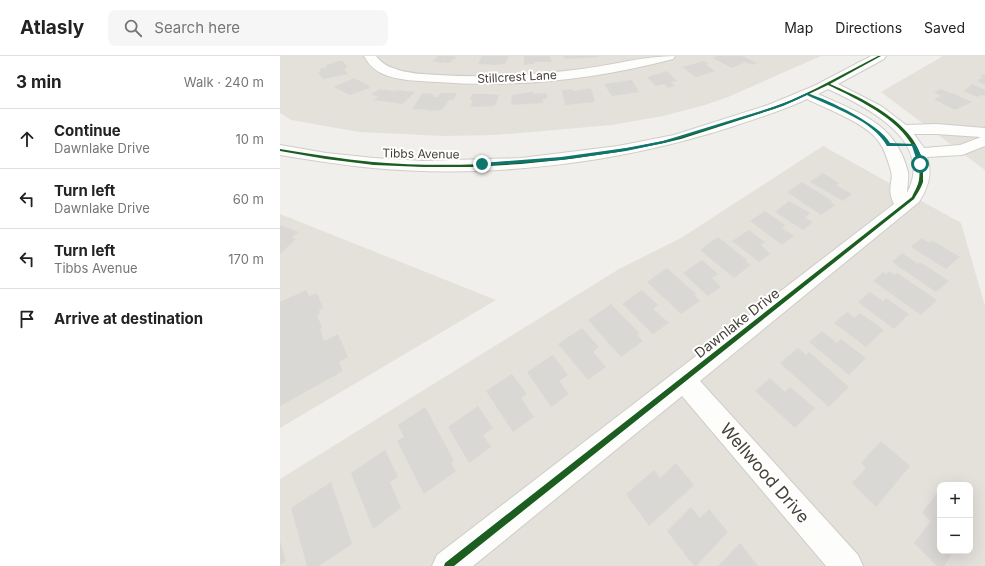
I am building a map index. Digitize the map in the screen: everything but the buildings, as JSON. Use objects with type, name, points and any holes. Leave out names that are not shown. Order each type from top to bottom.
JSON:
[{"type":"street","name":"Stillcrest Lane","points":[[370,56],[380,67],[400,74],[434,78],[478,80],[531,78],[582,73],[623,67],[669,56]]},
{"type":"street","name":"Tibbs Avenue","points":[[280,150],[359,161],[416,165],[482,164],[561,159],[626,150],[681,138],[781,106],[828,84],[880,56]]},
{"type":"street","name":"Dawnlake Drive","points":[[448,566],[913,198],[920,182],[922,168],[915,149],[902,130],[894,121],[869,104],[828,84]]},
{"type":"street","points":[[807,94],[866,122],[885,138],[900,173],[898,194],[904,206]]},
{"type":"street","points":[[902,130],[936,129],[985,133]]},
{"type":"street","points":[[888,145],[915,149],[962,150],[985,141]]},
{"type":"street","name":"Wellwood Drive","points":[[684,380],[847,566]]},
{"type":"shaded area","points":[[280,56],[821,56],[728,97],[705,105],[663,116],[612,125],[496,135],[444,136],[359,132],[291,120],[280,113]]},
{"type":"shaded area","points":[[943,56],[985,56],[985,170],[881,92]]},
{"type":"shaded area","points":[[823,146],[961,223],[985,306],[985,566],[280,566],[280,479],[619,269],[681,238]]},
{"type":"shaded area","points":[[280,214],[496,300],[280,428]]},
{"type":"cycle path","points":[[280,150],[326,158],[423,166],[472,166],[521,163],[618,151],[680,138],[773,109],[818,89],[880,56]]},
{"type":"cycle path","points":[[448,566],[913,198],[921,181],[921,163],[915,147],[905,132],[892,120],[876,109],[828,84]]},
{"type":"route","points":[[482,164],[588,156],[664,142],[781,106],[807,94],[866,122],[885,138],[888,145],[914,145],[919,155],[920,164]]}]
